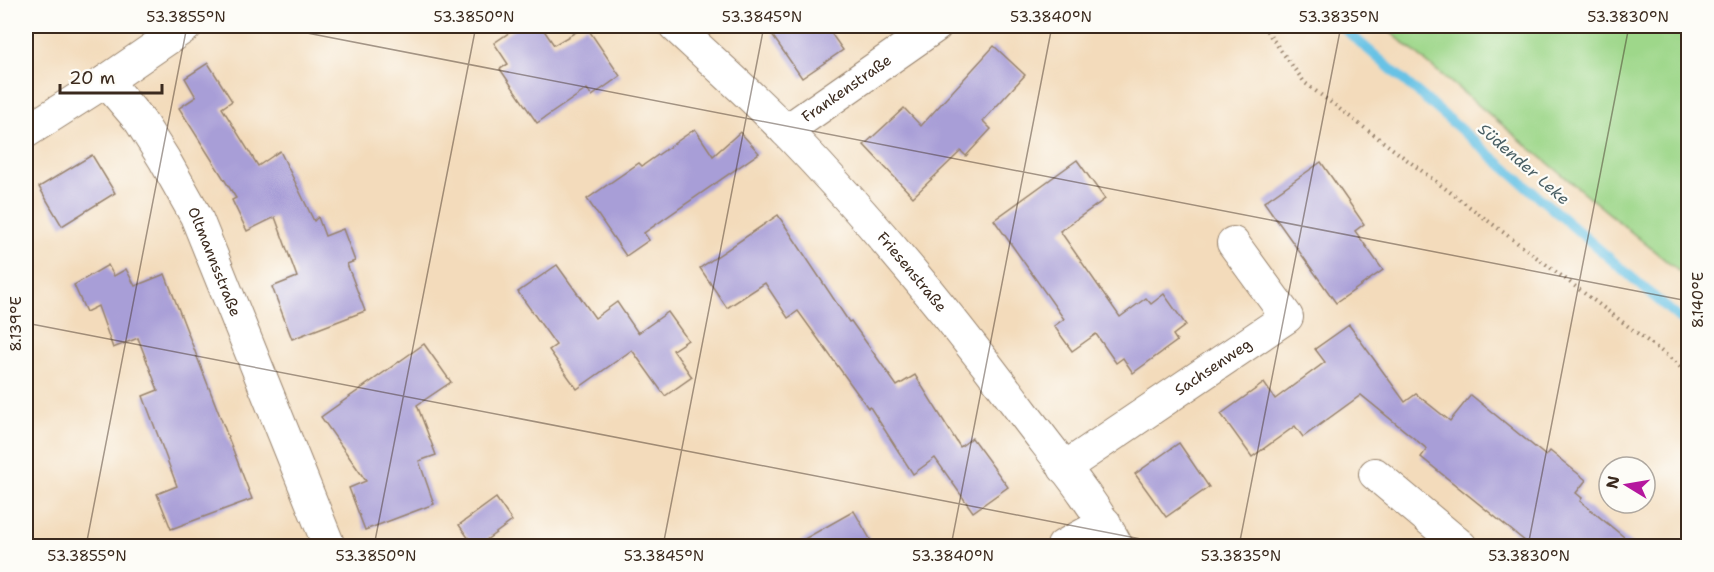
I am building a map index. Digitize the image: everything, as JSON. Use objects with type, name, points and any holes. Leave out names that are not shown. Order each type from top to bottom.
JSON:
[{"type":"street","points":[[26,132],[186,26]]},
{"type":"street","name":"Friesenstraße","points":[[675,26],[786,131],[872,226],[968,339],[1111,535]]},
{"type":"street","name":"Frankenstraße","points":[[786,131],[936,26]]},
{"type":"street","name":"Oltmannsstraße","points":[[106,81],[140,121],[196,216],[329,546]]},
{"type":"street","name":"Sachsenweg","points":[[1064,468],[1287,317],[1233,243]]},
{"type":"street","points":[[1375,474],[1461,546]]},
{"type":"street","points":[[1063,546],[1111,535]]},
{"type":"path","points":[[1263,26],[1305,83],[1689,375]]},
{"type":"green space","points":[[1383,26],[1688,26],[1688,279]]},
{"type":"building","points":[[519,26],[541,26],[554,45],[586,26],[620,76],[592,96],[587,89],[537,123],[500,69],[508,64],[494,43]]},
{"type":"building","points":[[787,26],[826,26],[843,50],[802,78],[772,35]]},
{"type":"building","points":[[994,46],[1025,75],[983,121],[991,129],[966,156],[961,151],[913,197],[864,145],[904,108],[921,126]]},
{"type":"building","points":[[208,63],[232,101],[222,108],[258,166],[280,151],[314,221],[318,217],[325,236],[343,229],[355,261],[347,264],[365,311],[292,339],[272,287],[297,277],[275,217],[247,231],[232,200],[236,198],[179,108],[196,97],[185,78]]},
{"type":"building","points":[[695,129],[713,156],[740,132],[759,153],[644,233],[649,240],[626,256],[587,199],[639,163],[642,166]]},
{"type":"building","points":[[92,155],[115,193],[62,226],[39,187]]},
{"type":"building","points":[[1077,160],[1105,199],[1060,231],[1120,317],[1146,298],[1151,304],[1164,294],[1186,325],[1173,335],[1177,341],[1133,373],[1123,358],[1116,363],[1096,334],[1072,351],[1054,326],[1064,319],[994,220]]},
{"type":"building","points":[[1321,162],[1364,224],[1355,231],[1383,270],[1336,303],[1264,202]]},
{"type":"building","points":[[778,215],[849,322],[851,321],[897,386],[915,375],[960,447],[972,438],[1008,487],[973,512],[935,458],[913,474],[870,407],[868,408],[798,311],[788,318],[765,283],[727,308],[700,268]]},
{"type":"building","points":[[108,265],[114,276],[126,269],[135,286],[165,274],[252,499],[171,529],[157,494],[177,486],[143,396],[158,390],[138,338],[113,348],[98,306],[86,312],[74,285]]},
{"type":"building","points":[[557,265],[595,318],[617,302],[638,333],[668,312],[688,340],[673,350],[692,377],[665,396],[632,350],[577,389],[549,350],[556,345],[518,292]]},
{"type":"building","points":[[1349,325],[1405,402],[1416,394],[1450,421],[1471,395],[1546,456],[1550,451],[1586,480],[1576,493],[1582,498],[1580,501],[1635,546],[1531,546],[1421,457],[1427,449],[1361,395],[1303,437],[1295,426],[1252,457],[1221,414],[1264,383],[1275,399],[1325,362],[1315,349]]},
{"type":"building","points":[[424,344],[451,382],[417,405],[436,455],[419,461],[434,504],[365,530],[349,488],[366,481],[321,417]]},
{"type":"building","points":[[1179,443],[1209,487],[1166,517],[1135,474]]},
{"type":"building","points":[[496,498],[512,521],[478,546],[474,546],[459,525]]},
{"type":"building","points":[[854,511],[874,546],[792,546]]},
{"type":"waterway","name":"Südender Leke","points":[[1341,26],[1688,326]]}]
